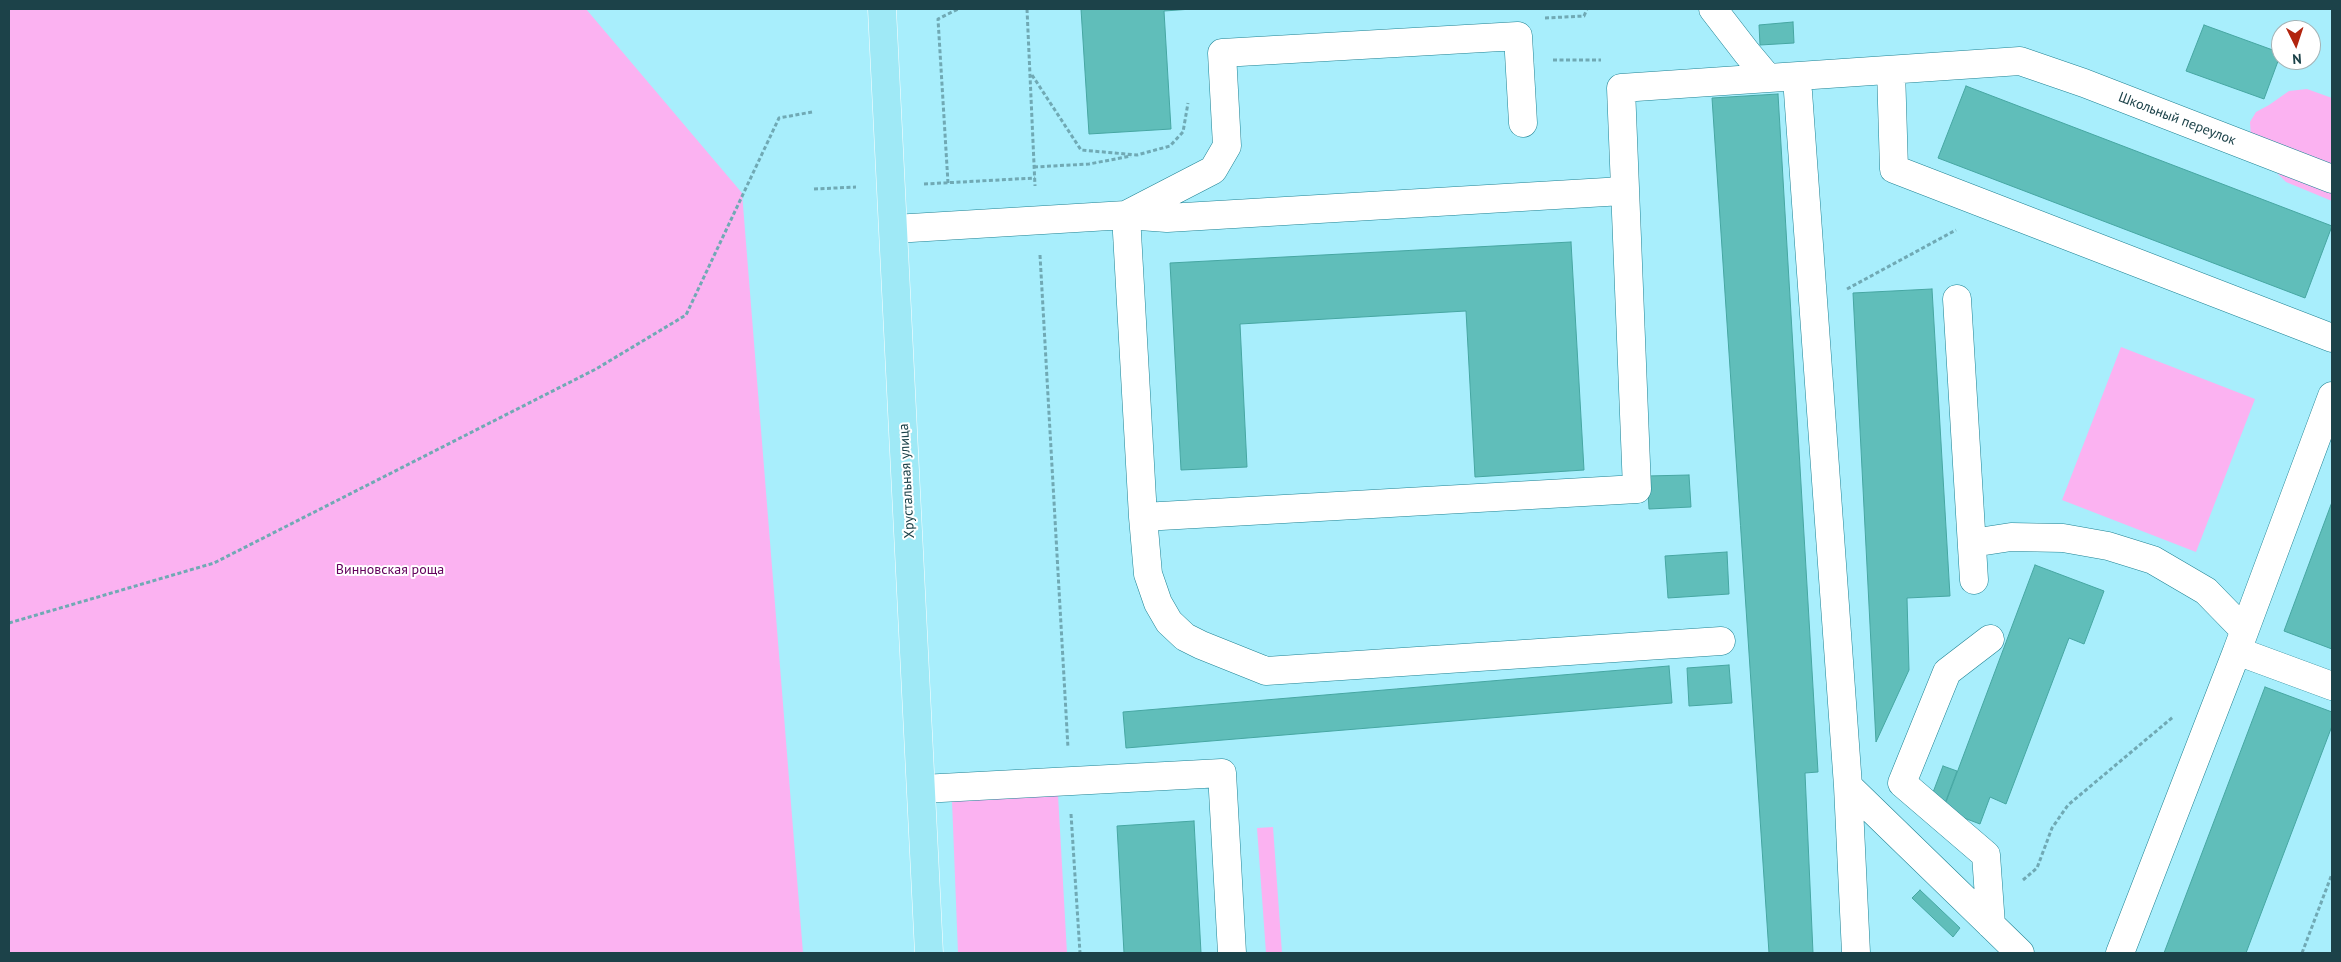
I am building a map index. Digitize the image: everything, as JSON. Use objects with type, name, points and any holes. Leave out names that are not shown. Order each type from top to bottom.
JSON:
[{"type":"main road","name":"Хрустальная улица","points":[[882,9],[929,953]]},
{"type":"lane","points":[[1713,9],[1768,78]]},
{"type":"lane","points":[[1126,215],[1213,170],[1227,146],[1222,53],[1518,36],[1523,123]]},
{"type":"lane","name":"Школьный переулок","points":[[1891,70],[2020,61],[2093,86],[2332,179]]},
{"type":"lane","points":[[1143,517],[1637,489],[1623,191],[1621,88],[1891,70],[1894,169],[2332,338]]},
{"type":"lane","points":[[1798,92],[1848,786],[1856,953]]},
{"type":"lane","points":[[894,229],[1126,215],[1167,218],[1623,191]]},
{"type":"lane","points":[[1126,215],[1143,517],[1148,574],[1158,603],[1169,622],[1193,641],[1266,670],[1722,641]]},
{"type":"lane","points":[[1957,299],[1974,580]]},
{"type":"lane","points":[[2120,953],[2241,641],[2332,396]]},
{"type":"lane","points":[[1972,543],[2012,537],[2064,538],[2108,546],[2153,560],[2206,590],[2241,641],[2332,686]]},
{"type":"lane","points":[[1990,639],[1947,672],[1902,783],[1986,855],[1991,925]]},
{"type":"lane","points":[[922,789],[1222,773],[1232,953]]},
{"type":"lane","points":[[1848,786],[2020,953]]},
{"type":"path","points":[[948,183],[938,19],[958,9]]},
{"type":"path","points":[[1028,9],[1034,167],[1080,953]]},
{"type":"path","points":[[1030,74],[1081,150],[1137,155]]},
{"type":"path","points":[[1034,167],[1089,164],[1137,155],[1170,146],[1183,132],[1189,97]]},
{"type":"path","points":[[9,623],[214,563],[596,369],[686,314],[779,118],[812,112]]},
{"type":"path","points":[[919,184],[1035,178]]},
{"type":"path","points":[[814,189],[858,187]]},
{"type":"path","points":[[1814,307],[1956,230],[1968,198]]},
{"type":"path","points":[[1988,894],[2014,888],[2037,868],[2052,828],[2068,805],[2178,713]]},
{"type":"path","points":[[2302,953],[2332,874]]},
{"type":"green space","name":"Винновская роща","points":[[9,9],[586,9],[742,193],[803,953],[9,953]]},
{"type":"green space","points":[[2307,89],[2332,98],[2332,201],[2286,182],[2261,157],[2251,138],[2250,122],[2256,112],[2289,91]]},
{"type":"green space","points":[[2121,347],[2255,399],[2196,552],[2062,500]]},
{"type":"green space","points":[[1058,795],[1067,953],[958,953],[952,801]]},
{"type":"green space","points":[[1273,827],[1282,953],[1266,953],[1257,828]]},
{"type":"building","points":[[1081,9],[1192,9],[1164,11],[1171,129],[1089,134]]},
{"type":"building","points":[[1793,22],[1794,43],[1760,45],[1759,25]]},
{"type":"building","points":[[2204,25],[2271,49],[2271,70],[2275,70],[2264,99],[2186,71]]},
{"type":"building","points":[[1966,86],[2332,226],[2305,298],[1938,158]]},
{"type":"building","points":[[1778,94],[1818,772],[1805,773],[1813,953],[1769,953],[1712,98]]},
{"type":"building","points":[[1571,242],[1584,470],[1475,477],[1466,311],[1240,324],[1247,467],[1181,470],[1170,263]]},
{"type":"building","points":[[1932,289],[1950,596],[1907,598],[1909,670],[1876,742],[1853,293]]},
{"type":"building","points":[[1689,475],[1691,507],[1649,509],[1647,476]]},
{"type":"building","points":[[2332,502],[2332,649],[2284,631]]},
{"type":"building","points":[[1727,552],[1729,594],[1668,598],[1665,556]]},
{"type":"building","points":[[2035,565],[2104,591],[2084,644],[2069,638],[2006,804],[1990,797],[1980,824],[1943,810]]},
{"type":"building","points":[[1729,665],[1732,703],[1689,706],[1687,668]]},
{"type":"building","points":[[1669,666],[1672,703],[1126,748],[1123,712]]},
{"type":"building","points":[[2265,687],[2332,712],[2332,726],[2246,953],[2164,953]]},
{"type":"building","points":[[1943,766],[1957,771],[1944,806],[1932,795]]},
{"type":"building","points":[[1194,821],[1201,953],[1124,953],[1117,826]]},
{"type":"building","points":[[1920,890],[1960,928],[1953,937],[1912,898]]}]
